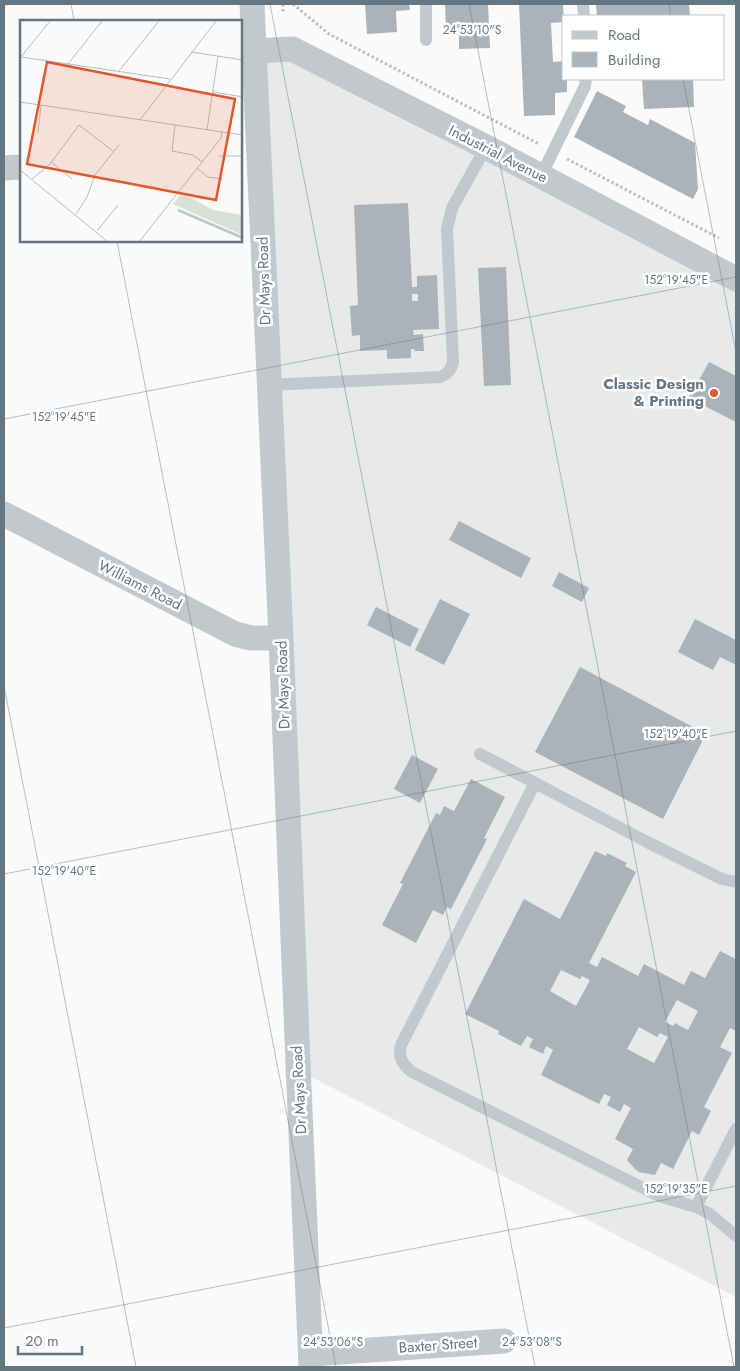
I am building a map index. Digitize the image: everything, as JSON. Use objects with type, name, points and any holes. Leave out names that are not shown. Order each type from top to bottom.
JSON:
[{"type":"street","name":"Dr Mays Road","points":[[252,4],[254,51],[250,159],[268,385],[281,638],[311,1361]]},
{"type":"street","name":"Industrial Avenue","points":[[254,51],[292,49],[486,147],[736,278]]},
{"type":"street","points":[[4,168],[20,167]]},
{"type":"street","name":"Williams Road","points":[[4,514],[235,634],[251,638],[281,638]]},
{"type":"street","name":"Baxter Street","points":[[311,1361],[504,1341]]},
{"type":"lane","points":[[426,4],[426,40]]},
{"type":"lane","points":[[541,176],[585,86],[586,80]]},
{"type":"lane","points":[[268,385],[440,377],[450,371],[453,360],[448,218],[486,147]]},
{"type":"lane","points":[[480,754],[686,862],[722,879],[736,882]]},
{"type":"lane","points":[[535,783],[401,1045],[399,1053],[401,1061],[412,1072],[659,1196],[710,1214],[736,1236]]},
{"type":"lane","points":[[696,1208],[736,1129]]},
{"type":"path","points":[[282,4],[283,13]]},
{"type":"path","points":[[293,4],[329,34],[719,238]]},
{"type":"shaded area","points":[[292,47],[736,276],[736,1297],[300,1071],[256,49]]},
{"type":"building","points":[[365,4],[409,4],[410,10],[396,11],[397,32],[367,34]]},
{"type":"building","points":[[445,4],[488,4],[490,48],[459,49],[459,27],[446,27]]},
{"type":"building","points":[[519,4],[563,4],[562,22],[551,23],[553,62],[562,61],[562,80],[567,80],[567,92],[555,93],[555,115],[524,116]]},
{"type":"building","points":[[689,4],[690,15],[597,15],[596,5]]},
{"type":"building","points":[[642,80],[693,80],[694,107],[644,109]]},
{"type":"building","points":[[597,91],[626,106],[623,112],[648,125],[650,119],[695,143],[698,189],[693,199],[574,137]]},
{"type":"building","points":[[408,203],[412,287],[417,287],[417,276],[437,275],[439,329],[413,330],[414,335],[423,334],[424,351],[414,351],[415,349],[411,349],[411,358],[387,359],[387,350],[360,351],[360,335],[352,336],[350,306],[358,305],[354,205]],"holes":[[[412,294],[418,294],[418,301],[412,301]]]},
{"type":"building","points":[[506,267],[511,385],[484,386],[478,268]]},
{"type":"building","name":"Classic Design & Printing","points":[[709,362],[736,376],[736,422],[689,398]]},
{"type":"building","points":[[459,521],[531,558],[521,578],[449,540]]},
{"type":"building","points":[[559,572],[589,588],[582,602],[552,586]]},
{"type":"building","points":[[440,599],[470,614],[444,665],[415,650]]},
{"type":"building","points":[[376,607],[419,629],[410,647],[367,625]]},
{"type":"building","points":[[695,619],[736,640],[736,665],[720,657],[713,670],[678,652]]},
{"type":"building","points":[[580,667],[706,734],[663,819],[535,752]]},
{"type":"building","points":[[412,755],[438,769],[420,803],[394,789]]},
{"type":"building","points":[[471,779],[505,797],[484,838],[487,839],[451,909],[447,907],[443,915],[433,910],[416,943],[382,925],[403,884],[400,883],[436,813],[440,815],[444,806],[454,811]]},
{"type":"building","points":[[595,851],[606,856],[607,853],[627,863],[625,866],[636,872],[589,963],[597,967],[602,957],[638,976],[644,964],[684,985],[691,971],[705,978],[720,951],[736,959],[736,1031],[730,1028],[720,1047],[732,1053],[704,1107],[711,1111],[699,1135],[692,1131],[673,1169],[661,1163],[655,1175],[639,1172],[627,1160],[633,1149],[615,1139],[631,1108],[624,1104],[620,1112],[607,1105],[611,1097],[604,1094],[599,1104],[541,1075],[553,1050],[546,1046],[543,1054],[529,1047],[533,1039],[527,1036],[521,1046],[498,1034],[499,1031],[465,1014],[524,899],[560,919]],"holes":[[[561,970],[580,979],[582,976],[590,980],[576,1006],[550,991]],[[677,1000],[698,1011],[688,1030],[675,1023],[673,1026],[665,1022]],[[639,1027],[657,1037],[660,1033],[668,1037],[654,1063],[627,1049]]]},
{"type":"place","name":"Classic Design & Printing","points":[[714,393]]}]
